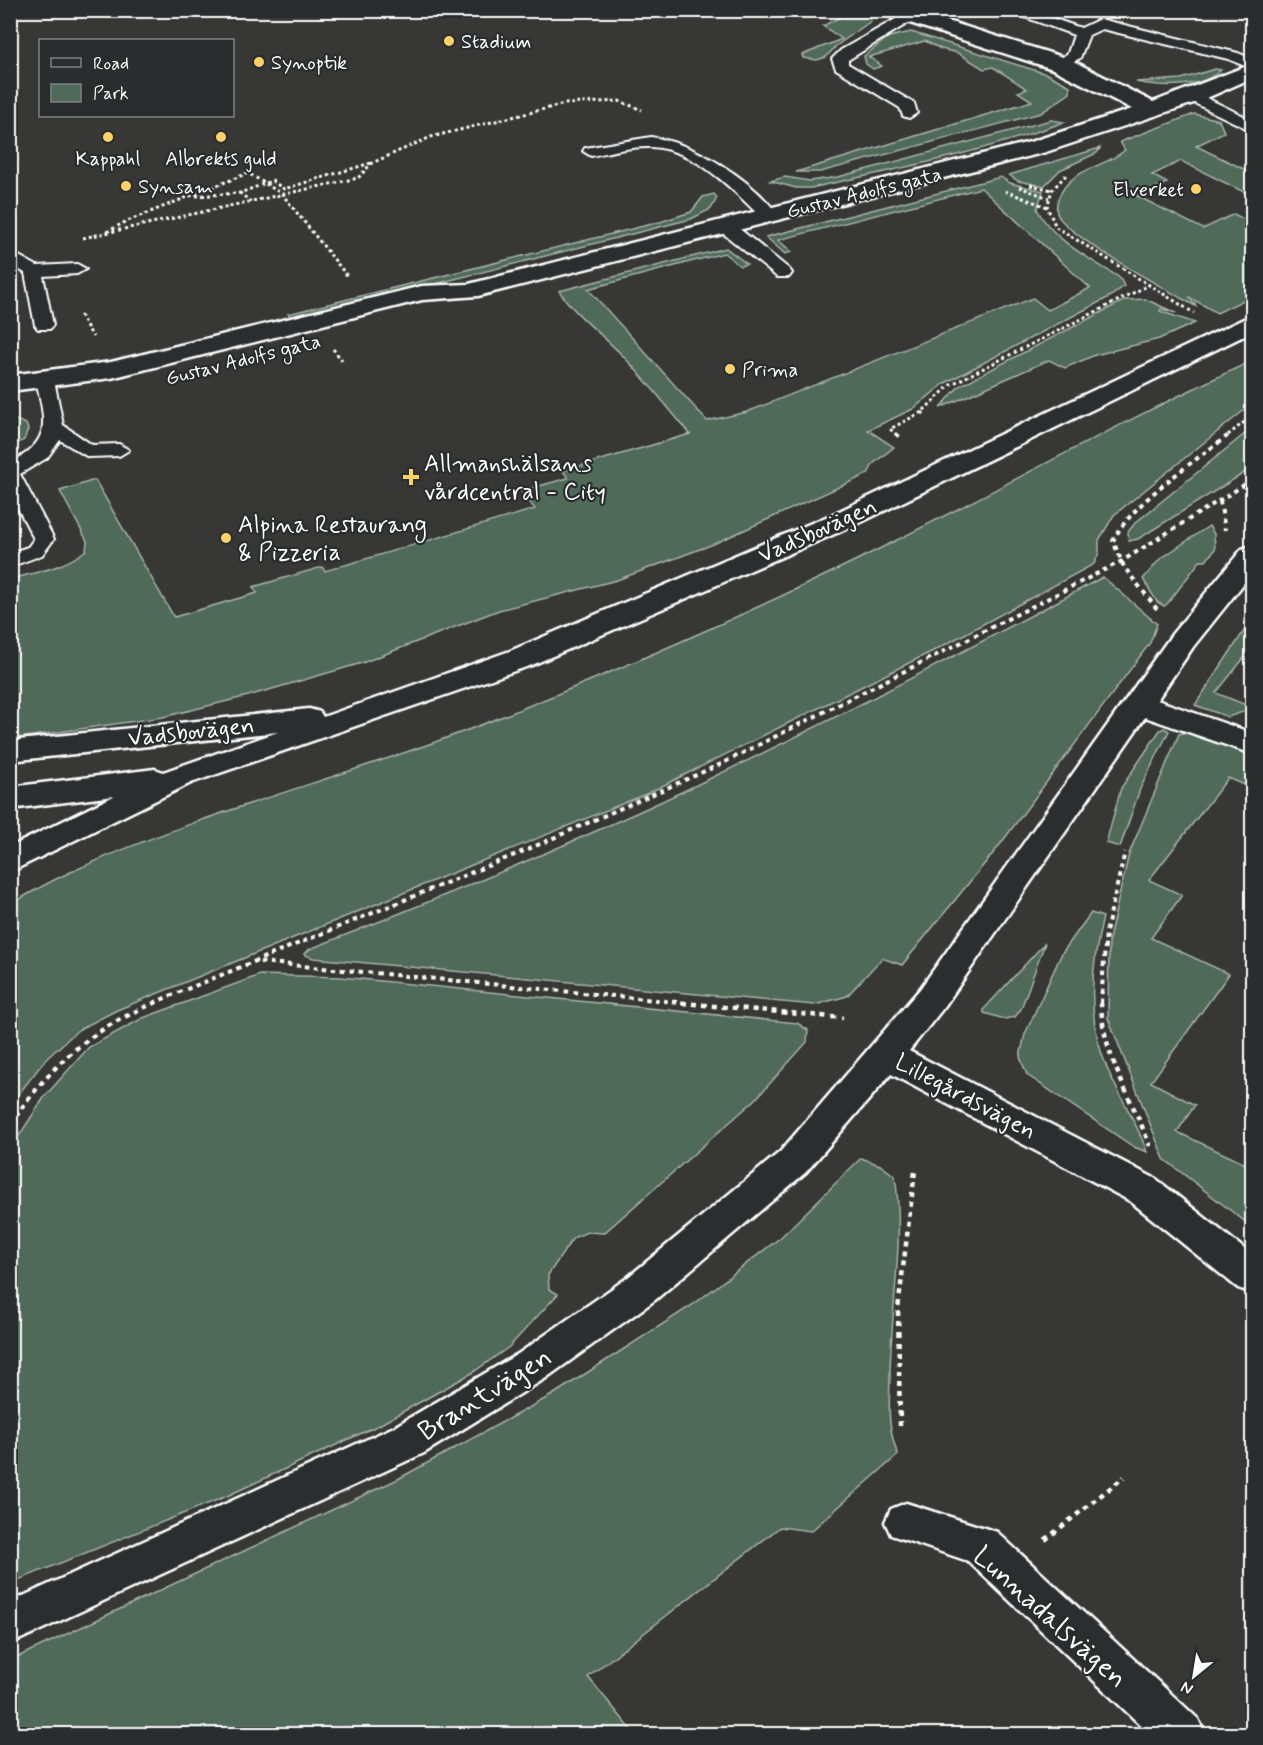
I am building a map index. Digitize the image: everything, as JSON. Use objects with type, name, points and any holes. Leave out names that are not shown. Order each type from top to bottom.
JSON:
[{"type":"street","points":[[898,14],[1061,64],[1150,109]]},
{"type":"street","name":"Gustav Adolfs gata","points":[[10,402],[47,390],[152,382],[409,318],[469,291],[1018,153],[1192,96],[1252,70]]},
{"type":"street","name":"Vadsbovägen","points":[[10,861],[180,776],[371,712],[521,658],[833,525],[1252,323]]},
{"type":"street","name":"Gustav Adolfs gata","points":[[10,383],[47,390]]},
{"type":"street","name":"Lillegårdsvägen","points":[[1252,555],[1183,640],[932,998],[886,1055],[1143,1190],[1252,1277]]},
{"type":"street","points":[[1139,704],[1252,744]]},
{"type":"street","name":"Vadsbovägen","points":[[10,751],[371,712]]},
{"type":"street","name":"Vadsbovägen","points":[[10,798],[180,776]]},
{"type":"street","name":"Brantvägen","points":[[10,1624],[409,1440],[531,1366],[641,1289],[793,1162],[886,1055]]},
{"type":"street","name":"Lunnadalsvägen","points":[[906,1522],[982,1546],[1182,1734]]},
{"type":"lane","points":[[1012,10],[1082,33],[1100,24],[1233,56],[1252,64]]},
{"type":"lane","points":[[898,14],[840,59],[841,66],[909,106],[909,113]]},
{"type":"lane","points":[[1061,64],[1075,55],[1082,33]]},
{"type":"lane","points":[[1192,96],[1252,126]]},
{"type":"lane","points":[[1237,119],[1252,112]]},
{"type":"lane","points":[[591,151],[653,142],[680,149],[714,169],[769,215]]},
{"type":"lane","points":[[725,226],[783,273]]},
{"type":"lane","points":[[10,256],[33,271],[77,269]]},
{"type":"lane","points":[[33,271],[44,325]]},
{"type":"lane","points":[[10,561],[35,551],[44,539],[10,472],[37,459],[48,446],[55,428],[47,390]]},
{"type":"lane","points":[[55,428],[88,451],[119,450]]},
{"type":"path","points":[[192,196],[240,193],[273,180],[284,189],[372,163],[442,134],[565,104],[619,100]]},
{"type":"path","points":[[73,240],[358,178],[372,163]]},
{"type":"path","points":[[1072,172],[1052,190],[1049,198],[1047,207],[1056,228],[1200,316]]},
{"type":"path","points":[[105,234],[125,222],[248,173],[282,194],[354,284]]},
{"type":"path","points":[[1034,186],[1052,190]]},
{"type":"path","points":[[1047,207],[1001,187],[1018,187],[1049,198]]},
{"type":"path","points":[[240,193],[251,202]]},
{"type":"path","points":[[901,438],[890,429],[922,412],[950,385],[1148,285]]},
{"type":"path","points":[[331,346],[342,360]]},
{"type":"path","points":[[922,412],[926,416]]},
{"type":"path","points":[[1160,612],[1138,590],[1114,548],[1113,538],[1123,523],[1252,416]]},
{"type":"path","points":[[10,1125],[53,1067],[76,1044],[101,1027],[524,851],[721,764],[1122,561],[1252,480]]},
{"type":"path","points":[[1125,852],[1106,927],[1100,999],[1113,1065],[1135,1107],[1153,1154]]},
{"type":"path","points":[[259,962],[843,1018]]},
{"type":"path","points":[[900,1426],[898,1309],[915,1171]]},
{"type":"path","points":[[1042,1543],[1124,1477]]},
{"type":"green space","points":[[849,12],[870,18],[871,21],[836,46],[826,57],[817,60],[803,58],[802,55],[842,39],[823,26]]},
{"type":"green space","points":[[911,32],[1047,74],[1070,86],[1070,93],[1041,113],[820,172],[796,172],[1032,101],[1018,92],[1027,89],[993,67],[984,69],[958,53],[941,49],[925,41],[869,57],[882,66],[873,69],[866,64],[864,56],[889,37]]},
{"type":"green space","points":[[1215,69],[1221,70],[1203,81],[1180,85],[1136,82],[1181,79]]},
{"type":"green space","points":[[1194,114],[1219,120],[1224,132],[1196,146],[1252,173],[1252,196],[1181,161],[1152,175],[1167,183],[1137,196],[1203,229],[1234,214],[1249,222],[1252,221],[1252,296],[1217,313],[1189,297],[1197,307],[1098,249],[1064,223],[1057,213],[1059,197],[1070,181],[1125,150],[1120,142]]},
{"type":"green space","points":[[1051,120],[1064,122],[1002,143],[811,188],[796,188],[770,181],[785,177],[810,181],[838,177]]},
{"type":"green space","points":[[1100,148],[1097,153],[1060,170],[1044,186],[1018,181],[1009,175]]},
{"type":"green space","points":[[1001,177],[1010,183],[1043,191],[1037,209],[1052,230],[1062,240],[1120,278],[1124,286],[1111,296],[945,383],[913,409],[868,430],[894,447],[873,464],[868,474],[711,545],[617,580],[499,610],[362,663],[248,696],[163,717],[11,739],[11,579],[60,565],[86,550],[87,541],[60,491],[95,480],[174,617],[257,593],[253,587],[322,567],[325,571],[535,509],[521,491],[568,478],[563,471],[690,434],[633,366],[582,317],[559,291],[726,248],[747,264],[740,266],[724,253],[588,289],[707,421],[747,412],[1033,298],[1048,310],[1090,288],[981,188],[778,240],[792,252],[785,254],[766,237]]},
{"type":"green space","points":[[714,194],[717,198],[711,209],[691,219],[293,320],[288,314],[660,222],[691,212],[703,197]]},
{"type":"green space","points":[[1145,299],[1176,313],[1161,309],[1160,311],[1195,323],[1159,339],[1095,355],[1065,368],[1049,360],[940,408],[959,386],[1125,300]]},
{"type":"green space","points":[[1252,361],[1252,404],[1114,515],[1099,540],[1099,553],[1094,564],[935,650],[646,794],[117,1010],[78,1030],[45,1060],[11,1104],[11,904],[55,879],[176,829],[448,737],[647,656],[840,568],[1160,405]]},
{"type":"green space","points":[[11,418],[26,424],[28,429],[24,440],[11,447]]},
{"type":"green space","points":[[1252,428],[1252,468],[1138,539],[1129,541],[1128,532],[1135,523]]},
{"type":"green space","points":[[1209,526],[1214,534],[1215,549],[1206,561],[1200,561],[1168,603],[1164,606],[1157,602],[1143,579],[1160,559]]},
{"type":"green space","points":[[1103,577],[1157,624],[1150,643],[999,846],[902,965],[882,958],[847,996],[815,1005],[313,958],[304,954],[310,949],[562,846],[711,778],[908,680]]},
{"type":"green space","points":[[1252,619],[1252,648],[1216,693],[1246,705],[1246,711],[1228,717],[1195,705]]},
{"type":"green space","points":[[1164,728],[1169,731],[1140,789],[1120,847],[1106,843],[1121,788],[1160,730]]},
{"type":"green space","points":[[1201,733],[1252,754],[1252,788],[1228,778],[1149,880],[1182,895],[1151,938],[1229,974],[1151,1082],[1195,1105],[1177,1132],[1252,1167],[1252,1227],[1164,1159],[1108,1018],[1109,939],[1129,854],[1179,734]]},
{"type":"green space","points":[[1091,913],[1103,917],[1093,974],[1093,1011],[1100,1049],[1147,1152],[1134,1147],[1027,1075],[1020,1057],[1025,1034],[1062,953]]},
{"type":"green space","points":[[1045,943],[1021,1009],[1015,1017],[1004,1019],[984,1013],[984,1009]]},
{"type":"green space","points":[[260,975],[341,977],[797,1023],[808,1030],[807,1042],[755,1100],[604,1233],[587,1232],[573,1238],[548,1275],[549,1289],[558,1294],[509,1347],[472,1373],[379,1425],[227,1496],[11,1583],[11,1148],[45,1096],[89,1047],[143,1018]]},
{"type":"green space","points":[[861,1158],[880,1165],[895,1176],[898,1200],[898,1250],[889,1408],[890,1426],[898,1455],[811,1531],[780,1527],[588,1677],[635,1734],[11,1734],[11,1660],[396,1480],[554,1394],[694,1304],[781,1237]]},
{"type":"place","name":"Stadium","points":[[449,41]]},
{"type":"place","name":"Synoptik","points":[[259,62]]},
{"type":"place","name":"Kappahl","points":[[108,137]]},
{"type":"place","name":"Albrekts guld","points":[[221,137]]},
{"type":"place","name":"Synsam","points":[[126,186]]},
{"type":"place","name":"Elverket","points":[[1196,189]]},
{"type":"place","name":"Prima","points":[[730,369]]},
{"type":"place","name":"Allmanshälsans vårdcentral - City","points":[[411,477]]},
{"type":"place","name":"Alpina Restaurang & Pizzeria","points":[[226,538]]}]
